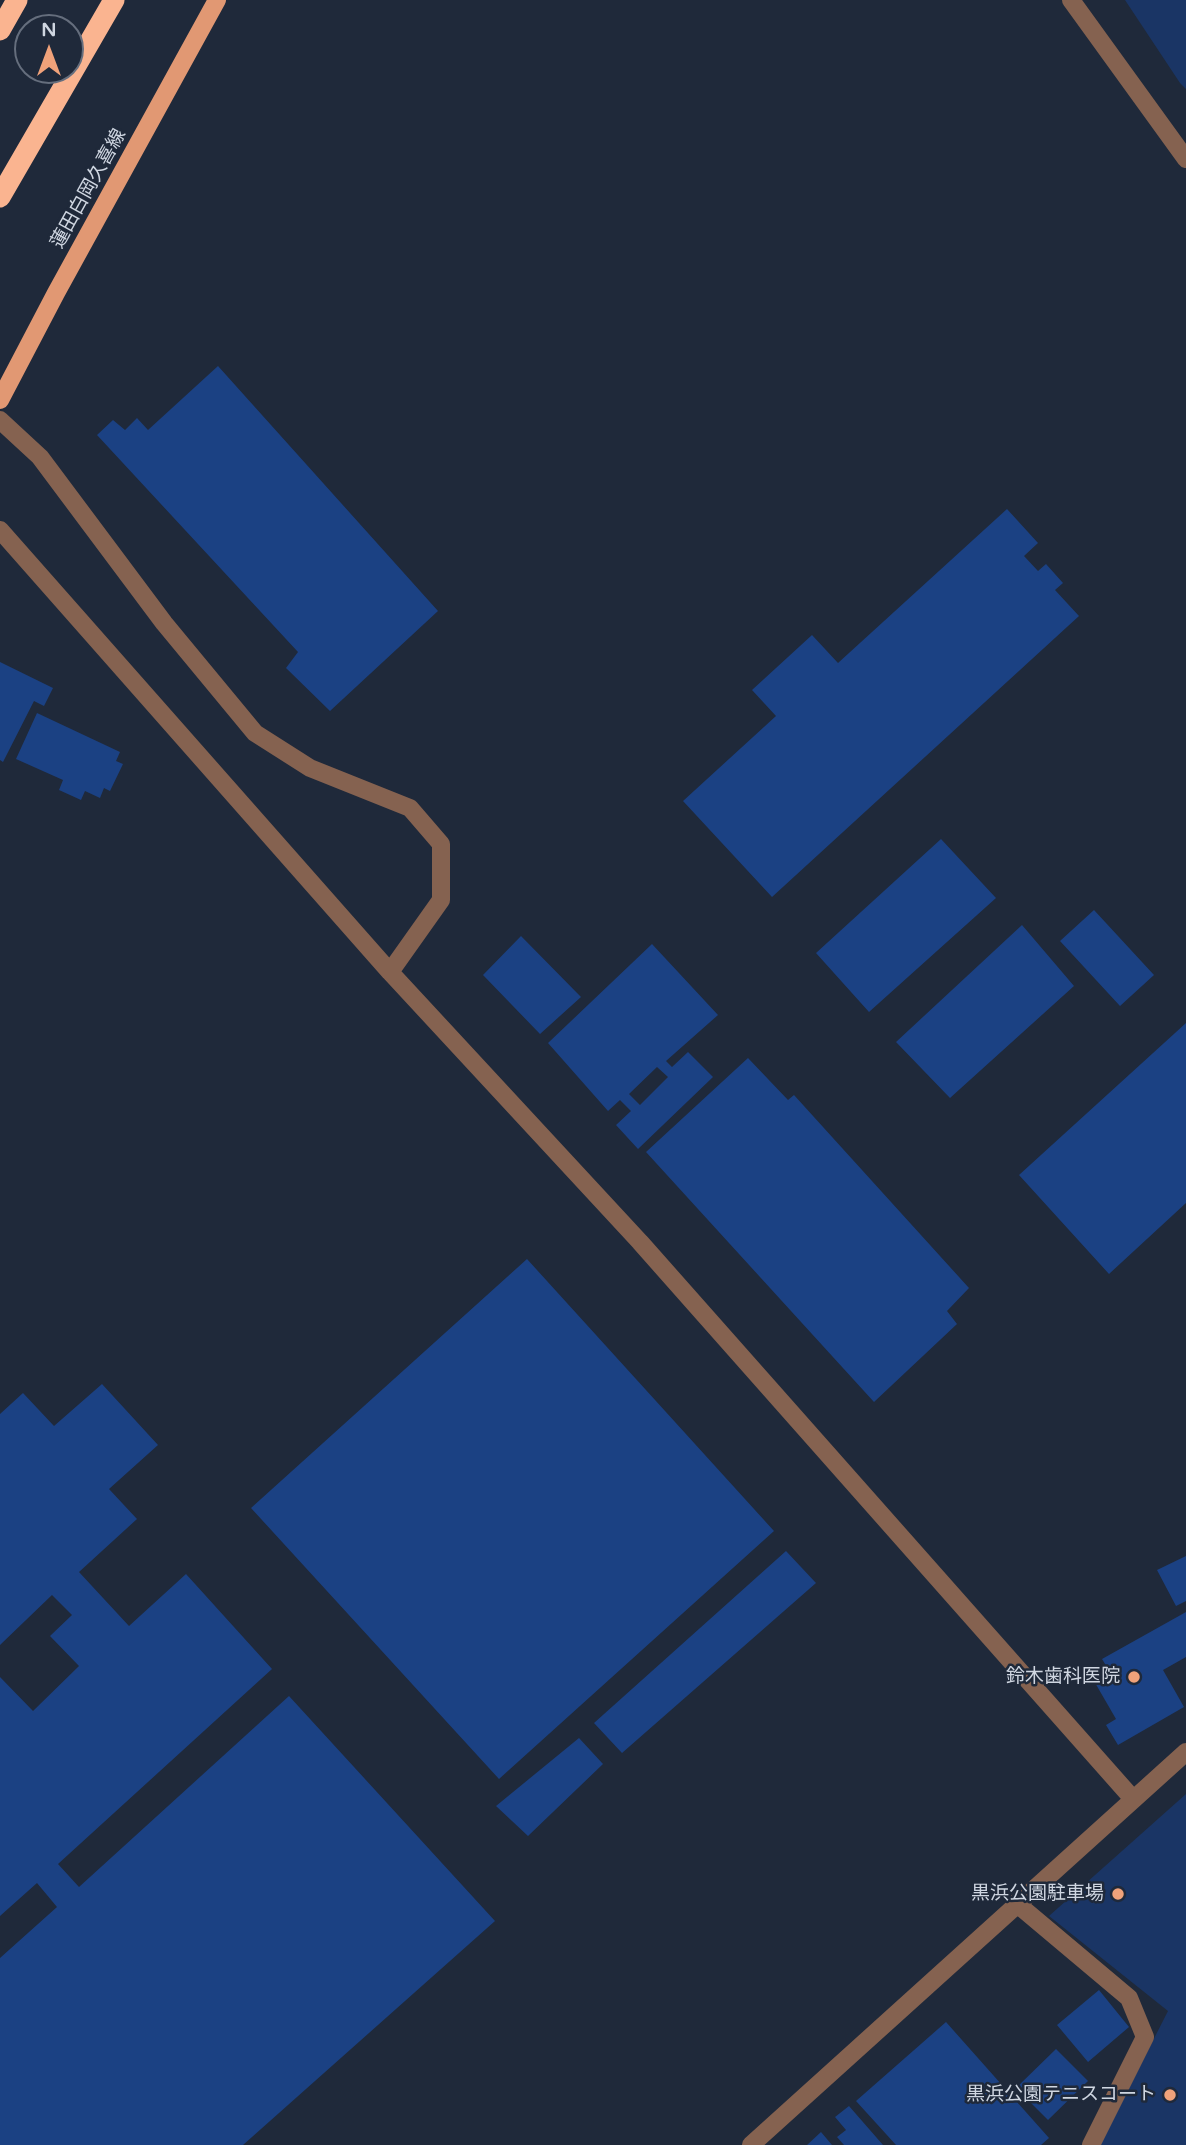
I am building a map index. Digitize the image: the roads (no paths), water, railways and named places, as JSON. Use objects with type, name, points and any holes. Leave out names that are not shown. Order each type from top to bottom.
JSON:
[{"type":"highway","points":[[0,30],[17,0]]},
{"type":"highway","points":[[0,197],[114,0]]},
{"type":"main road","name":"蓮田白岡久喜線","points":[[0,400],[55,293],[217,0]]},
{"type":"street","points":[[1071,0],[1186,159]]},
{"type":"street","points":[[0,420],[40,457],[164,623],[255,733],[310,768],[411,808],[441,844],[440,900],[390,972]]},
{"type":"street","points":[[0,530],[390,972],[640,1242],[1133,1799]]},
{"type":"street","points":[[751,2145],[1186,1752]]},
{"type":"street","points":[[1016,1903],[1129,1998],[1145,2037],[1091,2145]]},
{"type":"place","name":"鈴木歯科医院","points":[[1134,1677]]},
{"type":"place","name":"黒浜公園駐車場","points":[[1118,1894]]},
{"type":"place","name":"黒浜公園テニスコート","points":[[1170,2095]]}]
